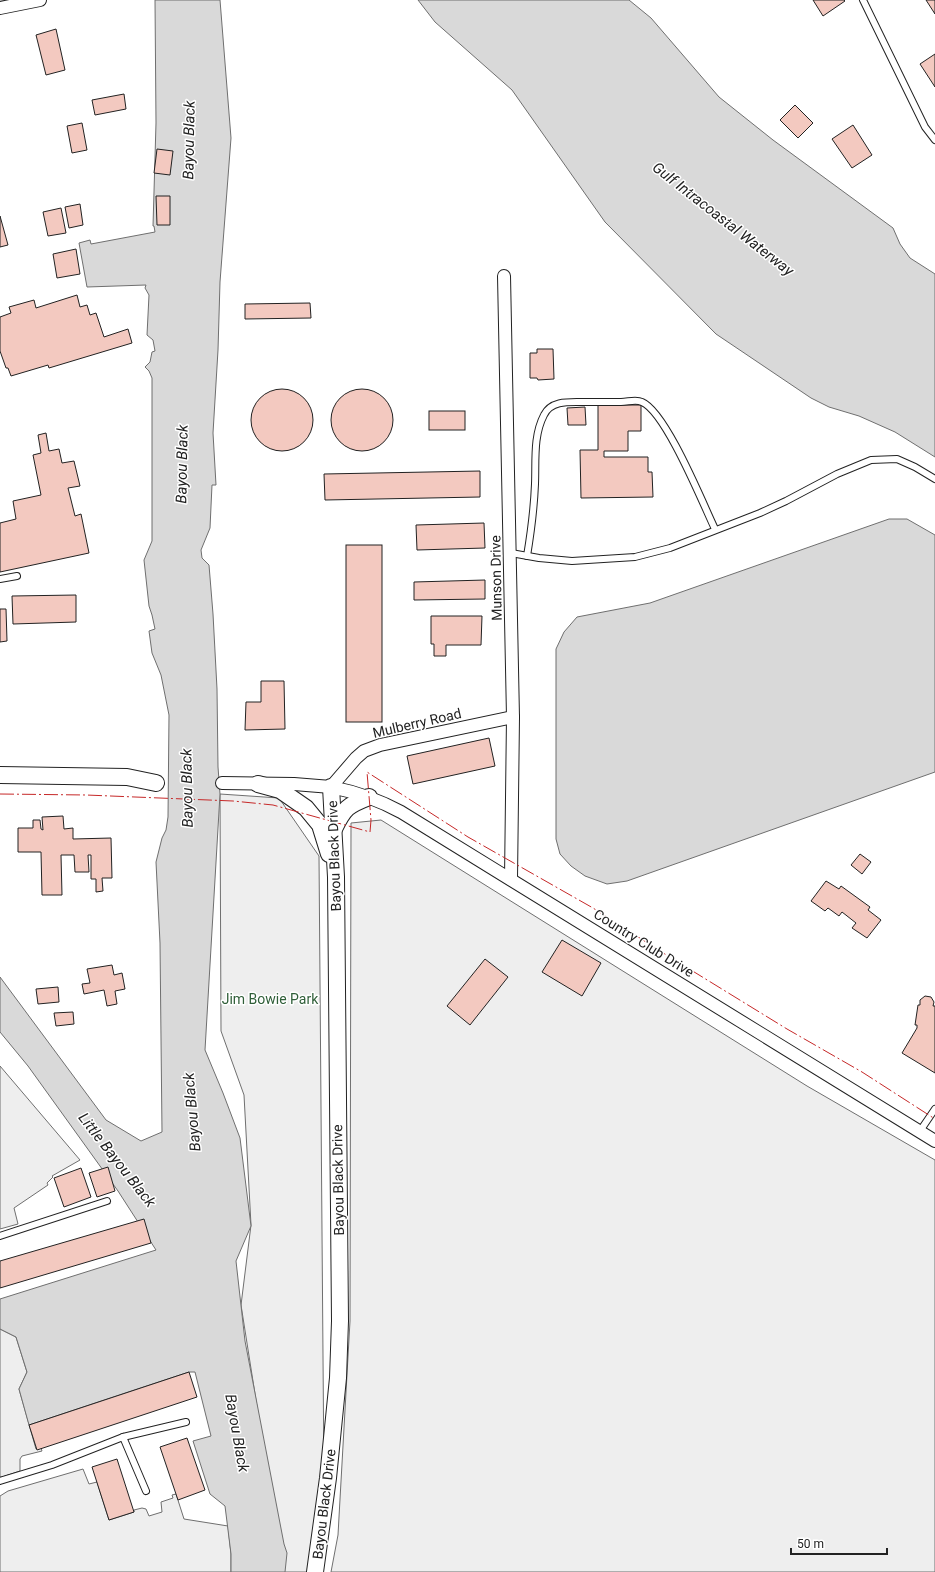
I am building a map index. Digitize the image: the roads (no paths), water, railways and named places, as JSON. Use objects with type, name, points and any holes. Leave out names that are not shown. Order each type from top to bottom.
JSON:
[{"type":"street","points":[[0,8],[40,0]]},
{"type":"street","name":"Munson Drive","points":[[504,276],[511,553],[513,717],[511,879]]},
{"type":"street","name":"Mulberry Road","points":[[331,788],[356,758],[364,751],[380,745],[513,717]]},
{"type":"street","points":[[0,775],[127,777],[156,783]]},
{"type":"street","points":[[222,782],[294,784],[331,788]]},
{"type":"street","points":[[258,784],[280,790],[306,808],[320,825],[336,877]]},
{"type":"street","name":"Country Club Drive","points":[[331,788],[351,791],[370,797],[402,812],[935,1140]]},
{"type":"street","name":"Bayou Black Drive","points":[[315,1572],[328,1478],[338,1378],[340,1321],[336,877],[331,788]]},
{"type":"street","points":[[334,829],[342,814],[349,806],[370,797]]},
{"type":"lane","points":[[863,0],[925,127],[935,140]]},
{"type":"lane","points":[[527,556],[532,519],[539,428],[544,414],[548,409],[556,404],[566,402],[638,401],[650,407],[684,462],[715,529]]},
{"type":"lane","points":[[511,553],[572,561],[635,557],[670,548],[786,501],[837,474],[871,460],[886,458],[897,459],[916,467],[935,479]]},
{"type":"lane","points":[[0,579],[17,576]]},
{"type":"lane","points":[[920,1131],[935,1109]]},
{"type":"lane","points":[[0,1236],[106,1201]]},
{"type":"lane","points":[[0,1481],[52,1465],[122,1437],[186,1422]]},
{"type":"lane","points":[[122,1437],[146,1491]]},
{"type":"water","points":[[155,0],[220,0],[231,138],[220,282],[213,433],[216,485],[212,485],[210,528],[201,550],[202,558],[209,565],[213,614],[220,794],[205,1050],[240,1138],[251,1226],[236,1261],[245,1341],[287,1553],[285,1572],[231,1572],[231,1554],[225,1506],[210,1494],[193,1441],[211,1436],[195,1372],[189,1372],[29,1425],[19,1389],[27,1372],[16,1337],[0,1329],[0,1299],[156,1250],[118,1191],[28,1066],[0,1032],[0,977],[106,1120],[141,1141],[162,1132],[160,943],[156,862],[162,838],[166,830],[168,817],[169,715],[161,675],[152,653],[149,631],[155,629],[149,606],[144,560],[152,541],[152,378],[149,371],[145,367],[150,362],[152,352],[155,351],[153,340],[147,335],[149,295],[145,288],[146,285],[87,287],[79,243],[90,240],[91,244],[155,232],[153,226],[156,123]]},
{"type":"water","name":"Gulf Intracoastal Waterway","points":[[418,0],[629,0],[651,18],[719,97],[773,140],[893,228],[900,244],[910,258],[935,274],[935,457],[895,432],[859,416],[829,407],[811,398],[716,334],[605,222],[512,90],[435,22]]},
{"type":"water","points":[[889,519],[907,519],[935,535],[935,772],[627,881],[607,884],[585,876],[571,866],[560,854],[556,839],[556,649],[564,632],[577,617],[650,603]]},
{"type":"water label","name":"Bayou Black","points":[[189,140]]},
{"type":"water label","name":"Bayou Black","points":[[182,464]]},
{"type":"water label","name":"Bayou Black","points":[[187,788]]},
{"type":"water label","name":"Bayou Black","points":[[192,1112]]},
{"type":"water label","name":"Little Bayou Black","points":[[117,1160]]},
{"type":"water label","name":"Bayou Black","points":[[237,1433]]},
{"type":"park label","name":"Jim Bowie Park","points":[[270,999]]}]
